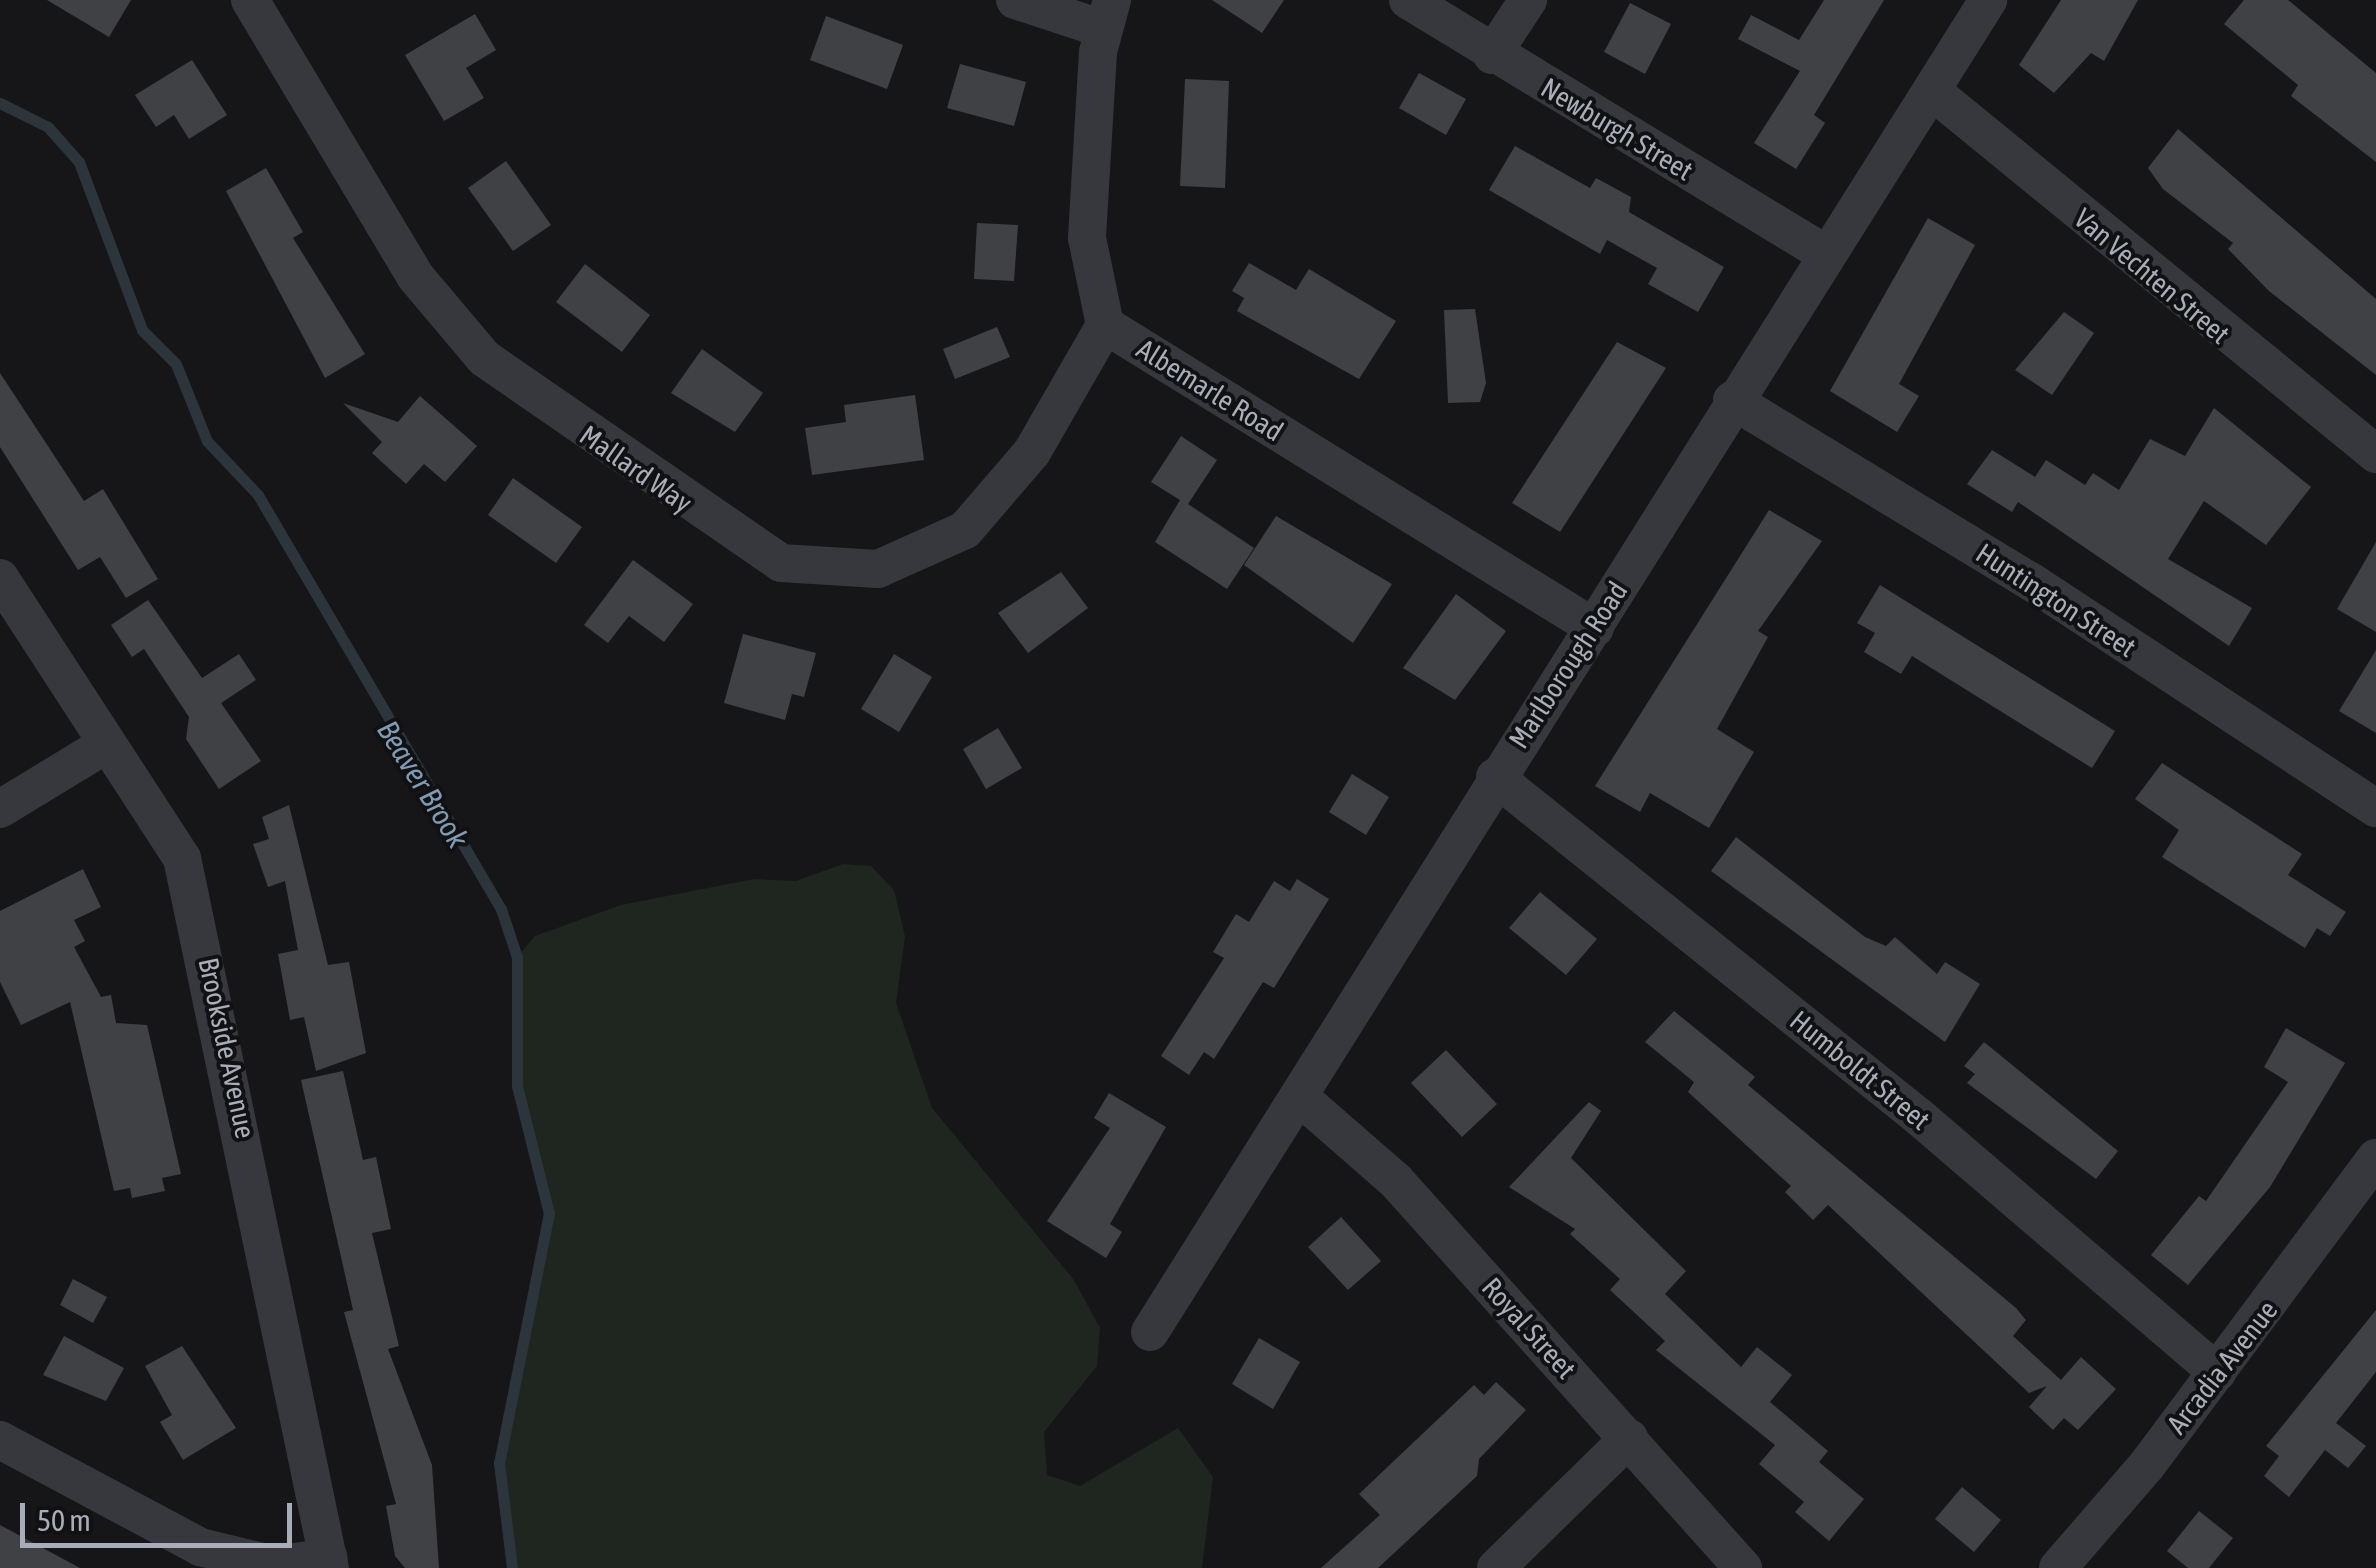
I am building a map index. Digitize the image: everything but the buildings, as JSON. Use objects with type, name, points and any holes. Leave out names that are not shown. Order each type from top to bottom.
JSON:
[{"type":"street","name":"Mallard Way","points":[[250,0],[414,276],[484,358],[782,563],[878,569],[965,530],[1032,452],[1106,325]]},
{"type":"street","points":[[1015,0],[1108,14]]},
{"type":"street","name":"Newburgh Street","points":[[1408,0],[1492,55],[1827,255]]},
{"type":"street","points":[[1492,55],[1528,0]]},
{"type":"street","name":"Marlborough Road","points":[[1150,1332],[1302,1100],[1496,778],[1595,628],[1732,400],[1988,0]]},
{"type":"street","name":"Albemarle Road","points":[[1108,14],[1087,238],[1106,325],[1595,628]]},
{"type":"street","name":"Van Vechten Street","points":[[1932,91],[2376,454]]},
{"type":"street","name":"Huntington Street","points":[[1732,400],[2376,808]]},
{"type":"street","name":"Brookside Avenue","points":[[0,578],[182,858],[200,921],[330,1563]]},
{"type":"street","points":[[0,808],[107,744]]},
{"type":"street","name":"Humboldt Street","points":[[1496,778],[1918,1116],[2217,1372]]},
{"type":"street","name":"Royal Street","points":[[1302,1100],[1396,1181],[1743,1568]]},
{"type":"street","name":"Arcadia Avenue","points":[[2058,1568],[2217,1372],[2376,1158]]},
{"type":"street","points":[[1496,1568],[1630,1438]]},
{"type":"street","points":[[0,1440],[200,1547],[274,1564],[330,1563]]},
{"type":"shaded area","points":[[843,864],[871,866],[894,890],[905,936],[896,1003],[932,1108],[1074,1280],[1100,1328],[1097,1366],[1044,1432],[1047,1475],[1080,1486],[1178,1428],[1213,1477],[1202,1568],[512,1568],[498,1494],[502,1432],[548,1247],[544,1184],[517,1086],[517,957],[535,936],[621,905],[754,879],[796,881]]},
{"type":"waterway","name":"Beaver Brook","points":[[0,103],[48,127],[79,162],[142,330],[176,364],[207,441],[258,495],[501,909],[517,957],[517,1086],[549,1213],[499,1463],[512,1568]]}]
